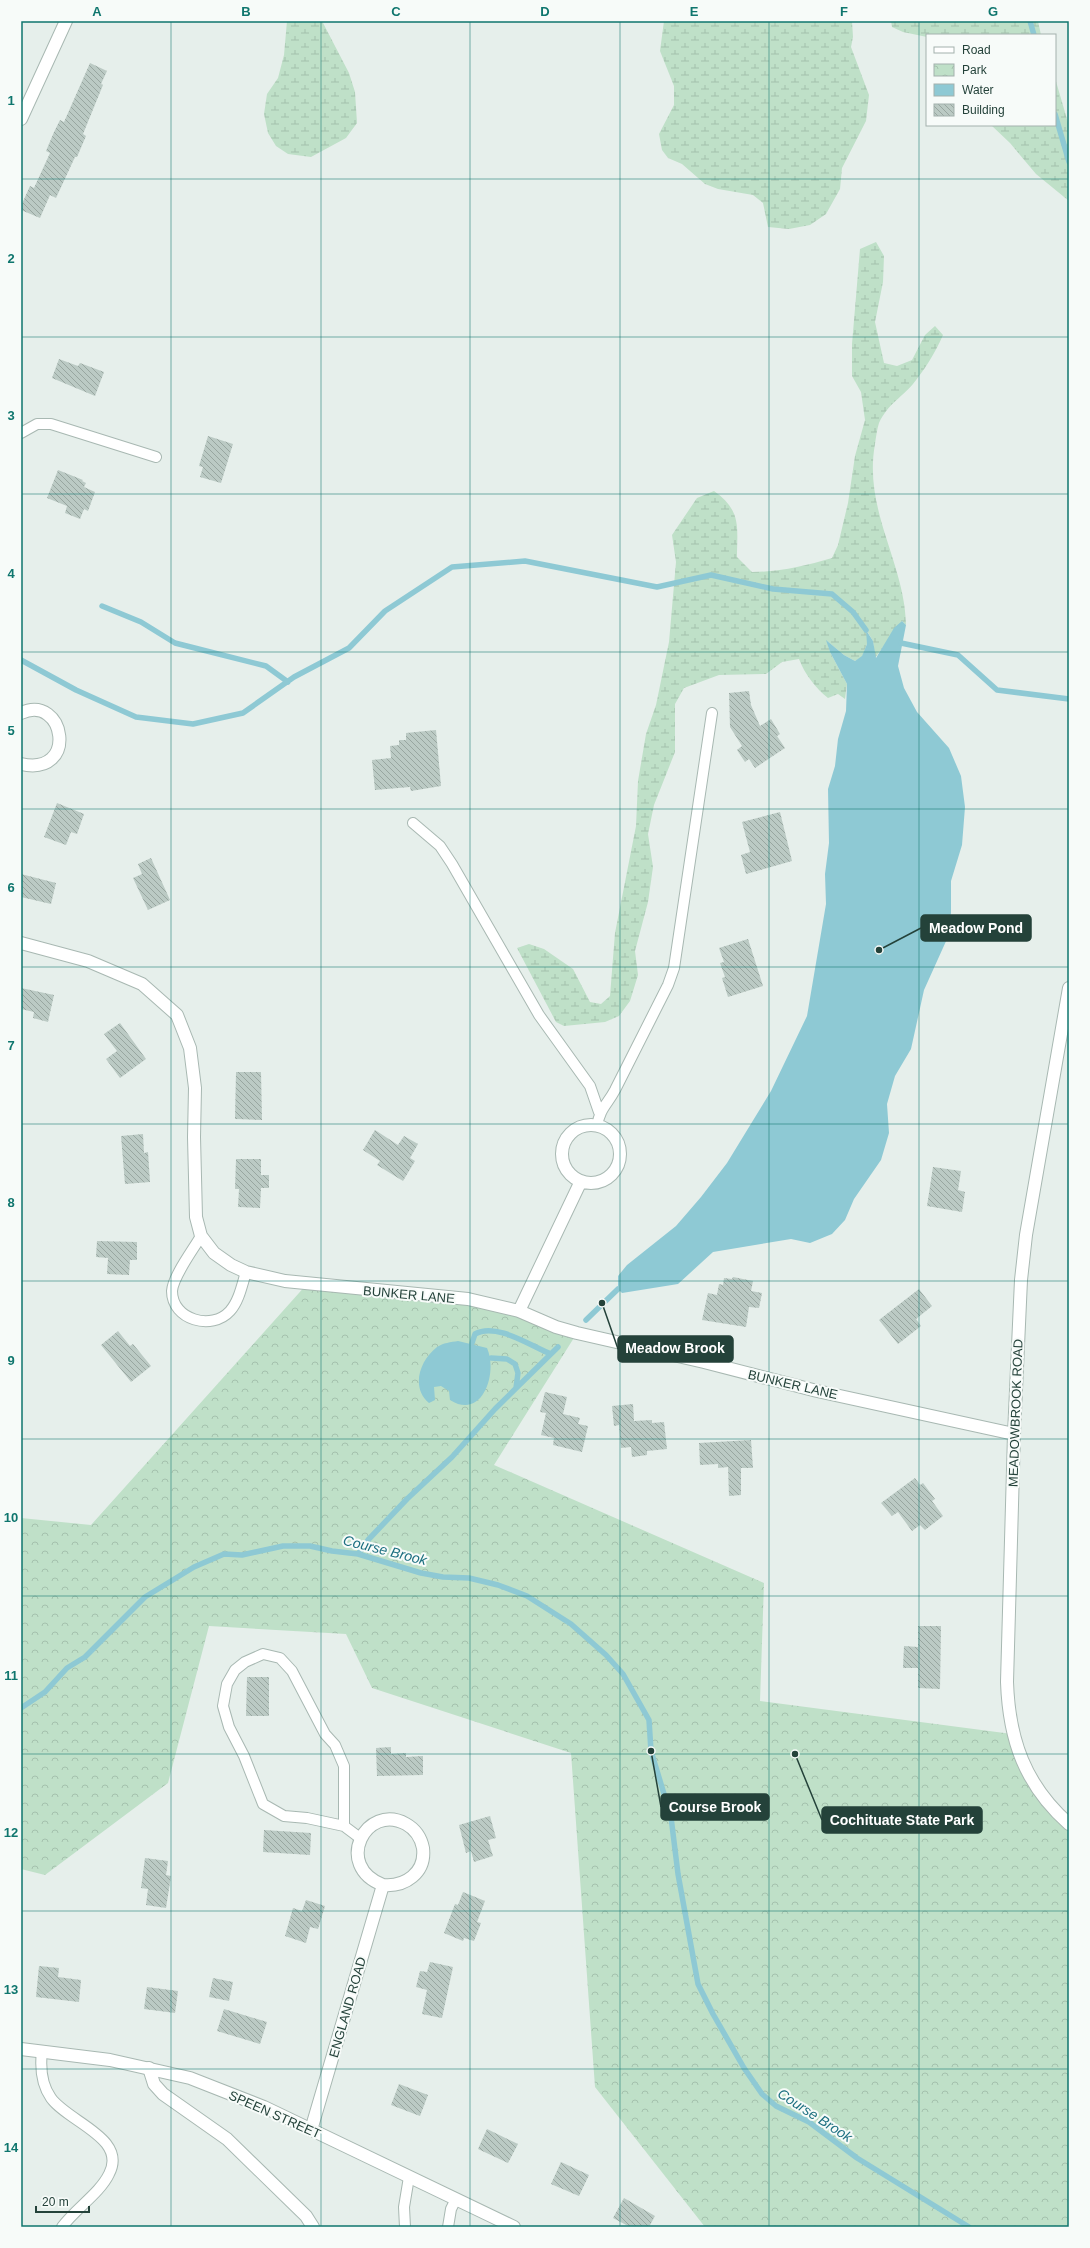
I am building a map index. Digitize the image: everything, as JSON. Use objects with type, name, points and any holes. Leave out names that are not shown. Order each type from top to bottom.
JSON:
[{"type":"street","points":[[21,119],[66,21]]},
{"type":"street","points":[[21,713],[36,710],[51,717],[60,731],[60,741],[54,756],[47,762],[32,766],[21,764]]},
{"type":"street","name":"BUNKER LANE","points":[[21,943],[88,961],[142,984],[177,1014],[190,1048],[195,1088],[194,1136],[196,1209],[201,1236],[214,1253],[230,1265],[246,1272],[285,1281],[468,1299],[519,1311],[556,1327],[577,1333],[704,1362],[817,1391],[1014,1434]]},
{"type":"street","name":"MEADOWBROOK ROAD","points":[[1069,988],[1026,1235],[1018,1321],[1008,1709],[1019,1756],[1030,1778],[1044,1798],[1069,1824]]},
{"type":"street","points":[[582,1126],[597,1126],[607,1130],[615,1137],[620,1147],[619,1163],[611,1175],[603,1181],[588,1183],[573,1176],[567,1169],[562,1152],[566,1141],[574,1131],[582,1126]]},
{"type":"street","points":[[519,1311],[581,1181]]},
{"type":"street","points":[[392,1820],[410,1827],[418,1834],[422,1843],[422,1862],[411,1879],[393,1886],[383,1885],[374,1882],[360,1867],[357,1848],[360,1838],[374,1824],[392,1820]]},
{"type":"street","name":"ENGLAND ROAD","points":[[311,2130],[383,1885]]},
{"type":"street","name":"SPEEN STREET","points":[[21,2049],[110,2060],[190,2078],[228,2092],[311,2130],[514,2227]]},
{"type":"street","points":[[149,2068],[154,2084],[163,2094],[226,2139],[306,2216],[313,2227]]},
{"type":"lane","points":[[21,433],[37,424],[50,424],[156,457]]},
{"type":"lane","points":[[599,1112],[608,1102],[615,1090],[668,984],[674,968],[712,713]]},
{"type":"lane","points":[[413,823],[440,846],[452,864],[539,1015],[590,1086],[599,1112],[597,1126]]},
{"type":"lane","points":[[201,1236],[175,1280],[172,1291],[175,1302],[183,1314],[195,1321],[208,1322],[229,1313],[236,1304],[246,1272]]},
{"type":"lane","points":[[344,1826],[344,1766],[335,1745],[325,1734],[292,1671],[280,1658],[263,1654],[245,1662],[235,1670],[227,1684],[223,1706],[229,1727],[244,1756],[263,1804],[284,1816],[307,1818],[344,1826],[360,1838]]},
{"type":"lane","points":[[42,2051],[42,2076],[51,2098],[58,2106],[108,2144],[112,2151],[113,2161],[109,2176],[62,2227]]},
{"type":"lane","points":[[405,2227],[404,2207],[409,2177]]},
{"type":"lane","points":[[448,2227],[451,2209],[456,2199]]},
{"type":"green space","points":[[287,21],[322,21],[349,73],[355,92],[357,123],[346,138],[311,157],[288,154],[276,146],[268,133],[264,114],[267,94],[278,78],[284,55]]},
{"type":"green space","points":[[664,21],[852,21],[853,37],[851,47],[869,95],[866,121],[842,168],[840,189],[826,214],[810,225],[789,229],[768,227],[763,203],[753,195],[718,189],[705,184],[682,164],[668,158],[662,150],[659,134],[674,105],[674,86],[660,51]]},
{"type":"green space","points":[[891,21],[1038,21],[1041,34],[926,34],[926,37],[903,32],[892,27]]},
{"type":"green space","points":[[1056,81],[1069,126],[1069,201],[1036,174],[1010,143],[992,126],[1056,126]]},
{"type":"green space","points":[[876,242],[884,256],[883,282],[875,322],[884,363],[897,366],[912,360],[925,335],[935,326],[943,335],[926,367],[913,384],[886,411],[878,425],[875,444],[873,468],[875,491],[879,514],[899,580],[904,602],[906,625],[902,621],[875,658],[873,641],[867,631],[867,644],[862,657],[855,661],[844,655],[827,641],[830,652],[847,684],[845,699],[838,694],[828,698],[824,695],[807,675],[799,659],[782,662],[766,674],[719,675],[684,688],[675,704],[675,752],[654,805],[648,834],[653,867],[648,902],[635,951],[638,975],[630,1001],[619,1016],[605,1022],[564,1026],[556,1022],[517,948],[529,944],[544,949],[573,969],[590,1002],[601,1004],[610,996],[615,933],[636,826],[638,781],[646,734],[656,705],[669,642],[676,562],[672,535],[697,498],[714,491],[723,498],[734,513],[737,528],[737,557],[752,572],[792,568],[832,558],[838,545],[848,503],[855,456],[865,420],[861,392],[852,376],[852,344],[860,249]]},
{"type":"green space","points":[[307,1284],[468,1299],[577,1333],[494,1465],[764,1583],[760,1701],[1012,1734],[1019,1756],[1069,1824],[1069,2227],[705,2227],[595,2087],[571,1753],[372,1688],[346,1634],[209,1626],[168,1783],[45,1875],[21,1869],[21,1518],[91,1525]]},
{"type":"water","points":[[902,621],[906,625],[898,666],[904,688],[917,712],[949,748],[961,776],[965,807],[962,845],[951,881],[951,913],[947,939],[924,990],[911,1049],[895,1076],[887,1104],[889,1133],[881,1160],[854,1199],[845,1220],[832,1234],[810,1243],[791,1239],[713,1252],[678,1284],[622,1293],[618,1289],[618,1276],[627,1265],[676,1226],[727,1163],[771,1091],[807,1016],[826,904],[825,874],[829,843],[828,789],[835,766],[838,739],[846,711],[847,684],[830,652],[826,640],[844,655],[855,661],[862,656],[867,644],[866,630],[873,641],[876,658],[894,628]]},
{"type":"water","points":[[458,1341],[487,1348],[490,1358],[490,1369],[489,1381],[485,1391],[479,1399],[471,1404],[462,1405],[450,1400],[449,1391],[441,1386],[434,1387],[435,1400],[429,1403],[423,1397],[420,1390],[419,1382],[422,1367],[437,1347]]},
{"type":"building","points":[[90,63],[107,71],[101,84],[103,85],[83,134],[86,136],[77,157],[75,157],[56,198],[50,195],[40,218],[21,210],[21,206],[30,186],[34,188],[50,153],[46,151],[54,132],[60,120],[64,122]]},
{"type":"building","points":[[59,359],[78,366],[80,363],[104,372],[95,396],[52,378]]},
{"type":"building","points":[[208,436],[233,444],[221,483],[200,477],[203,467],[199,466]]},
{"type":"building","points":[[58,470],[83,480],[82,481],[86,483],[84,487],[95,492],[88,511],[84,509],[80,519],[65,513],[67,506],[47,498]]},
{"type":"building","points":[[749,691],[751,705],[760,726],[771,719],[780,734],[777,736],[785,748],[755,768],[749,759],[745,762],[737,750],[742,746],[730,727],[729,693]]},
{"type":"building","points":[[436,730],[441,786],[411,791],[410,787],[375,790],[372,760],[391,758],[390,746],[399,745],[399,740],[406,740],[406,733]]},
{"type":"building","points":[[57,803],[84,814],[77,834],[71,832],[66,845],[44,837]]},
{"type":"building","points":[[780,812],[792,861],[746,874],[741,855],[750,852],[742,822]]},
{"type":"building","points":[[151,858],[170,900],[148,910],[133,878],[142,874],[138,864]]},
{"type":"building","points":[[21,874],[56,883],[51,904],[21,897]]},
{"type":"building","points":[[748,939],[763,986],[728,997],[722,978],[725,977],[720,963],[724,962],[719,948]]},
{"type":"building","points":[[21,988],[54,995],[48,1022],[33,1018],[34,1012],[21,1009]]},
{"type":"building","points":[[120,1023],[146,1059],[120,1078],[106,1059],[117,1051],[104,1034]]},
{"type":"building","points":[[236,1072],[261,1072],[262,1120],[235,1119]]},
{"type":"building","points":[[375,1130],[398,1145],[404,1136],[418,1144],[410,1158],[415,1161],[403,1181],[377,1165],[380,1161],[363,1150]]},
{"type":"building","points":[[143,1134],[144,1153],[148,1152],[150,1182],[125,1184],[121,1136]]},
{"type":"building","points":[[236,1159],[261,1159],[261,1175],[269,1175],[269,1188],[261,1188],[260,1208],[238,1207],[239,1189],[235,1189]]},
{"type":"building","points":[[933,1167],[961,1171],[958,1190],[965,1192],[962,1212],[927,1206]]},
{"type":"building","points":[[97,1241],[137,1242],[137,1260],[130,1260],[129,1275],[107,1274],[108,1258],[96,1257]]},
{"type":"building","points":[[733,1277],[753,1281],[751,1291],[762,1293],[759,1308],[749,1307],[746,1327],[702,1320],[708,1293],[717,1295],[719,1284],[723,1285],[724,1278],[732,1279]]},
{"type":"building","points":[[919,1289],[932,1306],[916,1319],[921,1326],[898,1344],[879,1320]]},
{"type":"building","points":[[118,1331],[130,1346],[133,1344],[151,1366],[131,1382],[101,1345]]},
{"type":"building","points":[[545,1392],[567,1397],[563,1414],[580,1418],[578,1424],[588,1426],[582,1452],[553,1445],[554,1438],[541,1435],[546,1413],[540,1412]]},
{"type":"building","points":[[633,1404],[634,1421],[652,1420],[652,1423],[664,1422],[667,1449],[647,1451],[647,1455],[632,1457],[631,1447],[621,1448],[619,1425],[614,1426],[612,1406]]},
{"type":"building","points":[[751,1440],[753,1468],[741,1468],[741,1495],[729,1496],[728,1467],[718,1468],[718,1464],[700,1465],[699,1443]]},
{"type":"building","points":[[915,1478],[920,1485],[923,1483],[935,1499],[932,1501],[943,1516],[925,1530],[920,1525],[912,1531],[898,1512],[892,1516],[881,1503]]},
{"type":"building","points":[[918,1626],[941,1626],[940,1689],[918,1688],[918,1668],[903,1668],[904,1646],[918,1647]]},
{"type":"building","points":[[247,1677],[269,1677],[269,1716],[246,1716]]},
{"type":"building","points":[[391,1747],[391,1754],[406,1753],[406,1757],[423,1756],[423,1775],[377,1776],[376,1748]]},
{"type":"building","points":[[490,1816],[496,1838],[488,1840],[493,1856],[474,1862],[471,1851],[466,1853],[459,1825]]},
{"type":"building","points":[[264,1830],[311,1833],[310,1855],[263,1852]]},
{"type":"building","points":[[145,1858],[168,1861],[166,1875],[171,1876],[166,1908],[146,1905],[148,1889],[141,1888]]},
{"type":"building","points":[[463,1892],[485,1901],[477,1922],[481,1923],[474,1941],[464,1938],[463,1941],[444,1933],[455,1904],[458,1905]]},
{"type":"building","points":[[306,1900],[325,1906],[318,1929],[310,1927],[306,1943],[285,1936],[293,1908],[302,1911]]},
{"type":"building","points":[[430,1962],[453,1967],[442,2018],[422,2014],[427,1990],[416,1987],[420,1971],[427,1972]]},
{"type":"building","points":[[39,1966],[59,1968],[58,1977],[81,1980],[79,2002],[36,1997]]},
{"type":"building","points":[[213,1978],[233,1982],[229,2001],[209,1997]]},
{"type":"building","points":[[147,1987],[178,1991],[175,2013],[144,2009]]},
{"type":"building","points":[[224,2009],[267,2022],[260,2044],[217,2031]]},
{"type":"building","points":[[399,2084],[428,2095],[420,2116],[391,2105]]},
{"type":"building","points":[[487,2129],[518,2144],[508,2163],[478,2149]]},
{"type":"building","points":[[561,2162],[589,2175],[579,2196],[551,2184]]},
{"type":"building","points":[[624,2198],[655,2216],[649,2227],[630,2227],[613,2218]]},
{"type":"waterway","points":[[1030,21],[1034,34]]},
{"type":"waterway","points":[[1056,117],[1069,162]]},
{"type":"waterway","points":[[21,660],[76,690],[136,717],[193,724],[243,713],[294,677],[349,648],[385,611],[452,567],[525,561],[657,587],[711,575],[773,589],[832,594],[853,612],[866,630]]},
{"type":"waterway","points":[[102,606],[141,622],[175,643],[266,666],[288,682]]},
{"type":"waterway","points":[[901,643],[958,655],[997,690],[1069,699]]},
{"type":"waterway","points":[[586,1320],[618,1289]]},
{"type":"waterway","points":[[472,1343],[475,1334],[483,1331],[493,1331],[513,1336],[551,1354]]},
{"type":"waterway","points":[[358,1554],[368,1540],[407,1499],[452,1457],[495,1409],[558,1347]]},
{"type":"waterway","points":[[491,1358],[507,1359],[515,1364],[518,1373],[516,1388]]},
{"type":"waterway","name":"Course Brook","points":[[21,1708],[45,1692],[67,1668],[85,1657],[145,1597],[194,1567],[224,1554],[242,1555],[283,1546],[310,1546],[332,1551],[358,1554],[421,1573],[443,1577],[469,1578],[498,1585],[527,1596],[571,1624],[606,1655],[623,1674],[649,1720],[651,1751],[671,1817],[678,1874],[698,1984],[713,2014],[744,2068],[762,2094],[776,2106],[809,2122],[857,2158],[969,2227]]},
{"type":"place","name":"Meadow Pond","points":[[879,950]]},
{"type":"place","name":"Meadow Brook","points":[[602,1303]]},
{"type":"place","name":"Course Brook","points":[[651,1751]]},
{"type":"place","name":"Cochituate State Park","points":[[795,1754]]}]
